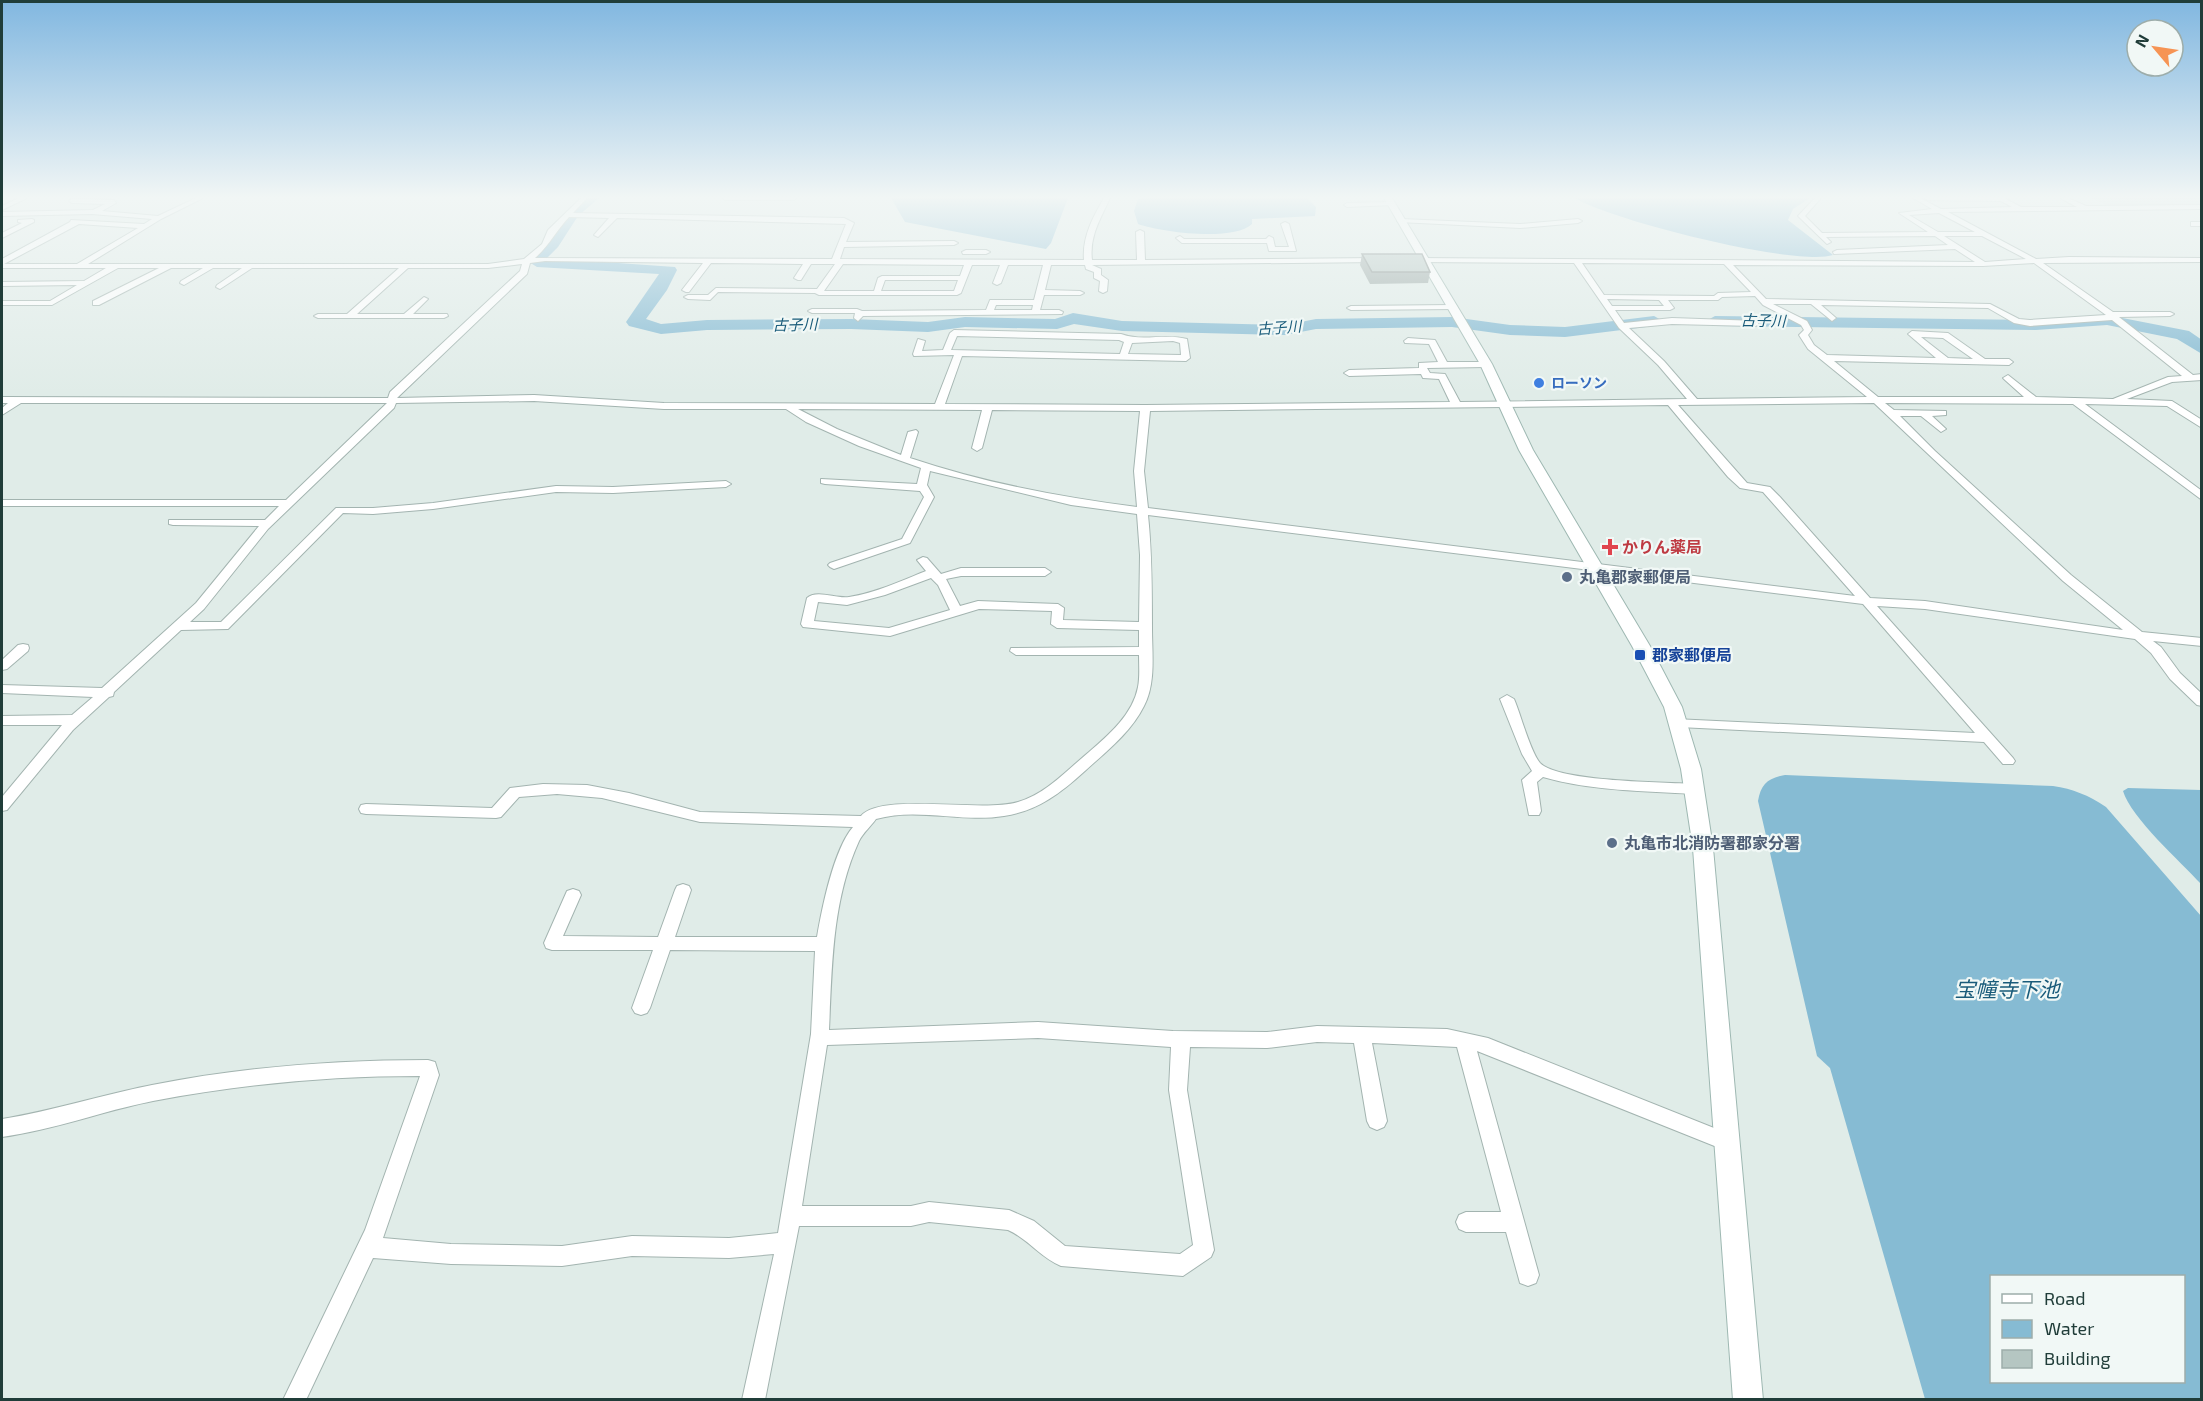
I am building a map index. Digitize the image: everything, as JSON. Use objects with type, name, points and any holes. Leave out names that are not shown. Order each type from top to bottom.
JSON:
[{"type":"street","points":[[79,266],[83,263]]},
{"type":"street","points":[[2,266],[488,266],[506,263]]},
{"type":"street","points":[[2,806],[24,783],[49,747],[179,626],[224,580],[269,522],[391,406],[393,394],[524,272],[528,263]]},
{"type":"street","points":[[707,263],[687,293],[710,298],[716,290],[819,293],[881,297],[898,301]]},
{"type":"street","points":[[798,278],[807,263]]},
{"type":"street","points":[[837,263],[819,293],[812,313],[857,311],[859,316],[1059,312]]},
{"type":"street","points":[[881,297],[892,292],[957,292],[968,263]]},
{"type":"street","points":[[999,283],[1005,263]]},
{"type":"street","points":[[1035,312],[1048,263]]},
{"type":"street","points":[[1088,263],[1089,267],[1098,271],[1097,276],[1104,280],[1103,291]]},
{"type":"street","points":[[1275,263],[1275,274]]},
{"type":"street","points":[[1426,263],[1486,364],[1526,450],[1660,680],[1679,722],[1694,789],[1703,848],[1748,1400]]},
{"type":"street","points":[[1578,263],[1621,324],[1661,363],[1694,401]]},
{"type":"street","points":[[1727,263],[1764,301],[1805,324],[1808,330],[1803,335],[1824,358],[1892,413],[1931,453],[2067,579],[2156,650],[2175,676],[2202,702]]},
{"type":"street","points":[[1940,263],[2000,263]]},
{"type":"street","points":[[2039,263],[2115,318],[2190,377]]},
{"type":"street","points":[[2,303],[48,305],[116,266]]},
{"type":"street","points":[[96,303],[170,266]]},
{"type":"street","points":[[184,283],[211,266]]},
{"type":"street","points":[[220,287],[249,266]]},
{"type":"street","points":[[349,316],[406,266]]},
{"type":"street","points":[[881,297],[882,278],[924,275],[963,278]]},
{"type":"street","points":[[2,284],[86,283]]},
{"type":"street","points":[[881,297],[892,292]]},
{"type":"street","points":[[1040,292],[1080,293]]},
{"type":"street","points":[[819,293],[845,296]]},
{"type":"street","points":[[1604,297],[1718,298],[1718,295],[1755,293],[1853,293]]},
{"type":"street","points":[[1611,308],[1670,308],[1662,298]]},
{"type":"street","points":[[406,316],[424,299]]},
{"type":"street","points":[[1764,301],[1990,306],[2017,321],[2030,323],[2170,314]]},
{"type":"street","points":[[989,312],[993,302],[1038,303]]},
{"type":"street","points":[[1813,302],[1832,318]]},
{"type":"street","points":[[1351,308],[1452,307]]},
{"type":"street","points":[[326,310],[316,319],[349,316],[444,315]]},
{"type":"street","points":[[1621,324],[1672,321],[1755,322]]},
{"type":"street","points":[[921,341],[917,354],[946,352],[1128,359],[1186,358],[1184,341],[1173,338],[1129,340],[1121,337],[954,333],[946,352]]},
{"type":"street","points":[[1946,361],[1912,334],[1949,337],[1982,361]]},
{"type":"street","points":[[1128,359],[1129,340]]},
{"type":"street","points":[[1408,341],[1432,342],[1444,365]]},
{"type":"street","points":[[939,407],[959,353]]},
{"type":"street","points":[[1824,358],[2010,362]]},
{"type":"street","points":[[1456,404],[1442,376],[1426,376],[1422,365],[1486,364]]},
{"type":"street","points":[[1349,373],[1424,371]]},
{"type":"street","points":[[2115,401],[2171,379],[2202,377]]},
{"type":"street","points":[[2008,378],[2033,400]]},
{"type":"street","points":[[2,400],[302,402],[534,398],[664,406],[1145,408],[1694,401],[2033,400],[2169,403],[2202,425]]},
{"type":"street","points":[[2,412],[21,399]]},
{"type":"street","points":[[2075,401],[2202,497]]},
{"type":"street","points":[[1670,402],[1744,486],[1766,489],[1776,499],[1864,601],[2008,760]]},
{"type":"street","points":[[786,405],[798,415],[856,442],[904,460],[926,468],[1025,493],[1144,512],[1864,601],[1925,605],[2140,636],[2202,642]]},
{"type":"street","points":[[977,448],[988,407]]},
{"type":"street","points":[[753,1400],[775,1303],[819,1038],[824,944],[832,899],[853,837],[871,815],[892,810],[997,810],[1021,806],[1041,798],[1128,723],[1140,705],[1145,686],[1144,512],[1139,471],[1145,408]]},
{"type":"street","points":[[1892,413],[1943,413]]},
{"type":"street","points":[[1923,413],[1941,429]]},
{"type":"street","points":[[904,460],[913,432]]},
{"type":"street","points":[[834,565],[906,541],[929,497],[922,485],[926,468]]},
{"type":"street","points":[[825,481],[924,488]]},
{"type":"street","points":[[179,626],[224,626],[340,510],[373,511],[433,506],[556,489],[726,484]]},
{"type":"street","points":[[2,503],[289,503]]},
{"type":"street","points":[[173,522],[269,522]]},
{"type":"street","points":[[923,560],[935,575],[957,612]]},
{"type":"street","points":[[1045,572],[961,572],[935,575],[847,601],[813,598],[807,624],[890,632],[978,605],[1058,608],[1057,624],[1145,626]]},
{"type":"street","points":[[2,666],[23,648]]},
{"type":"street","points":[[1016,651],[1145,651]]},
{"type":"street","points":[[2,689],[108,693]]},
{"type":"street","points":[[1507,699],[1536,766],[1548,775],[1610,784],[1694,789]]},
{"type":"street","points":[[2,720],[76,720]]},
{"type":"street","points":[[1679,722],[1988,738]]},
{"type":"street","points":[[1534,811],[1529,780],[1542,771]]},
{"type":"street","points":[[366,808],[495,813],[515,792],[575,790],[628,798],[676,814],[700,817],[864,822]]},
{"type":"street","points":[[641,1008],[684,890]]},
{"type":"street","points":[[573,895],[552,943],[824,944]]},
{"type":"street","points":[[819,1038],[1038,1029],[1181,1039],[1267,1040],[1317,1034],[1446,1037],[1482,1044],[1727,1142]]},
{"type":"street","points":[[1362,1035],[1377,1121]]},
{"type":"street","points":[[790,1216],[911,1216],[928,1212],[1009,1220],[1027,1228],[1061,1256],[1184,1265],[1204,1250],[1178,1090],[1181,1039]]},
{"type":"street","points":[[1465,1041],[1528,1275]]},
{"type":"street","points":[[2,1128],[36,1125],[150,1094],[253,1076],[359,1067],[428,1068],[430,1075],[368,1247],[294,1400]]},
{"type":"street","points":[[1466,1222],[1514,1222]]},
{"type":"street","points":[[368,1247],[451,1254],[562,1256],[632,1246],[729,1248],[786,1242]]},
{"type":"water","name":"宝幢寺下池","points":[[1785,775],[2053,786],[2074,791],[2106,807],[2201,916],[2201,1399],[1925,1399],[1830,1068],[1817,1056],[1758,801],[1763,786],[1770,780]]},
{"type":"water","points":[[2128,788],[2201,790],[2201,884],[2136,814],[2123,791]]},
{"type":"building","points":[[1367,263],[1426,263],[1430,272],[1372,272]]},
{"type":"waterway","name":"古子川","points":[[560,263],[669,270],[659,290],[635,322],[661,329],[707,325],[851,324],[928,327],[965,322],[1057,324],[1073,318],[1122,326],[1285,330],[1316,324],[1452,322],[1510,330],[1565,332],[1654,321]]},
{"type":"waterway","name":"古子川","points":[[1715,321],[2036,325],[2107,320],[2183,335],[2202,349]]},
{"type":"place","name":"ローソン","points":[[1539,383]]},
{"type":"place","name":"かりん薬局","points":[[1610,547]]},
{"type":"place","name":"丸亀郡家郵便局","points":[[1567,577]]},
{"type":"place","name":"郡家郵便局","points":[[1640,655]]},
{"type":"place","name":"丸亀市北消防署郡家分署","points":[[1612,843]]}]
